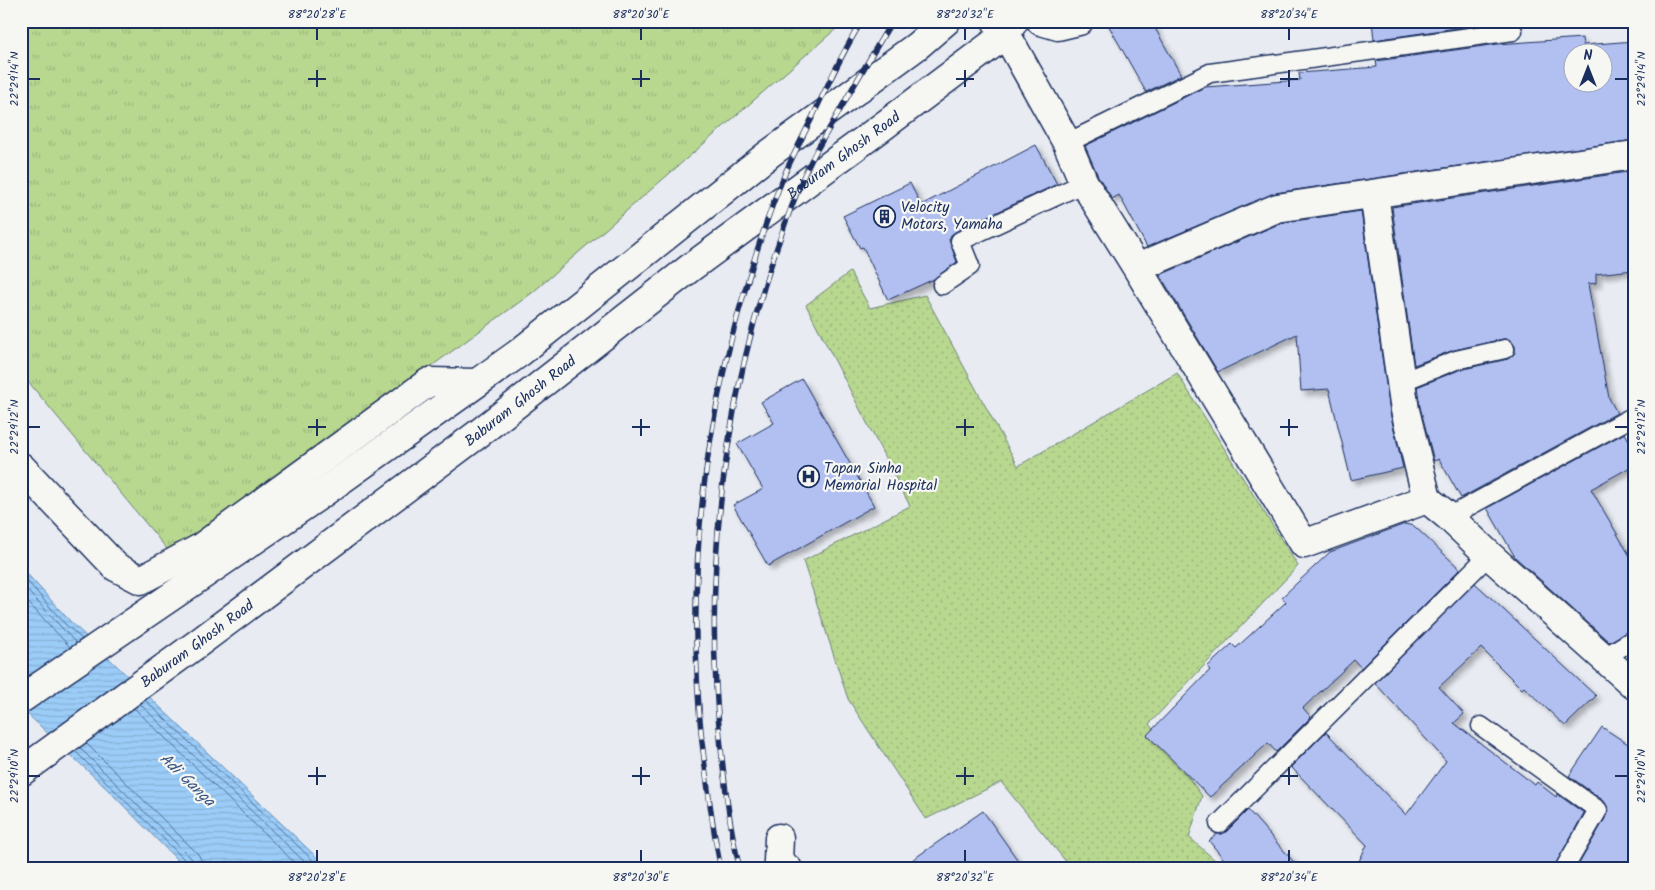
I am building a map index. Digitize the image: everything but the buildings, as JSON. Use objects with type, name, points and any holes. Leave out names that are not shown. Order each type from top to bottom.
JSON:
[{"type":"street","points":[[21,699],[317,497],[519,353],[769,154],[917,46],[946,21]]},
{"type":"street","points":[[1041,21],[1058,26],[1079,21]]},
{"type":"street","points":[[1005,25],[1067,143],[1084,183],[1304,544],[1427,499]]},
{"type":"street","name":"Baburam Ghosh Road","points":[[21,772],[197,644],[478,434],[690,268],[882,127],[1005,25]]},
{"type":"street","points":[[1137,268],[1277,208],[1634,154]]},
{"type":"street","points":[[1374,194],[1405,410],[1427,499],[1450,517],[1488,555],[1605,657],[1634,685]]},
{"type":"street","points":[[21,467],[116,567],[141,580],[200,548],[429,382],[476,383]]},
{"type":"street","points":[[779,838],[778,861],[788,869]]},
{"type":"lane","points":[[1067,143],[1210,73],[1513,31]]},
{"type":"lane","points":[[942,285],[970,266],[960,241],[1084,183]]},
{"type":"lane","points":[[1401,382],[1456,360],[1505,349]]},
{"type":"lane","points":[[1450,517],[1634,416]]},
{"type":"lane","points":[[1219,824],[1488,555]]},
{"type":"lane","points":[[1605,657],[1634,639]]},
{"type":"lane","points":[[1481,726],[1598,810],[1564,869]]},
{"type":"green space","points":[[21,21],[845,21],[532,293],[172,555],[21,373]]},
{"type":"green space","points":[[850,272],[870,308],[925,295],[1018,466],[1177,373],[1298,566],[1149,724],[1202,796],[1189,837],[1225,869],[1072,869],[1001,782],[926,819],[848,699],[803,561],[910,506],[806,305]]},
{"type":"water","name":"Adi Ganga","points":[[21,567],[69,620],[329,869],[186,869],[107,789],[21,708]]},
{"type":"railway","points":[[721,869],[712,821],[697,683],[697,567],[709,451],[719,393],[732,336],[770,211],[786,171],[848,44],[862,21]]},
{"type":"railway","points":[[740,869],[725,787],[715,666],[715,595],[719,524],[727,454],[739,384],[756,315],[777,247],[802,180],[818,148],[892,21]]},
{"type":"place","name":"Velocity Motors, Yamaha","points":[[885,216]]},
{"type":"place","name":"Tapan Sinha Memorial Hospital","points":[[808,477]]}]
